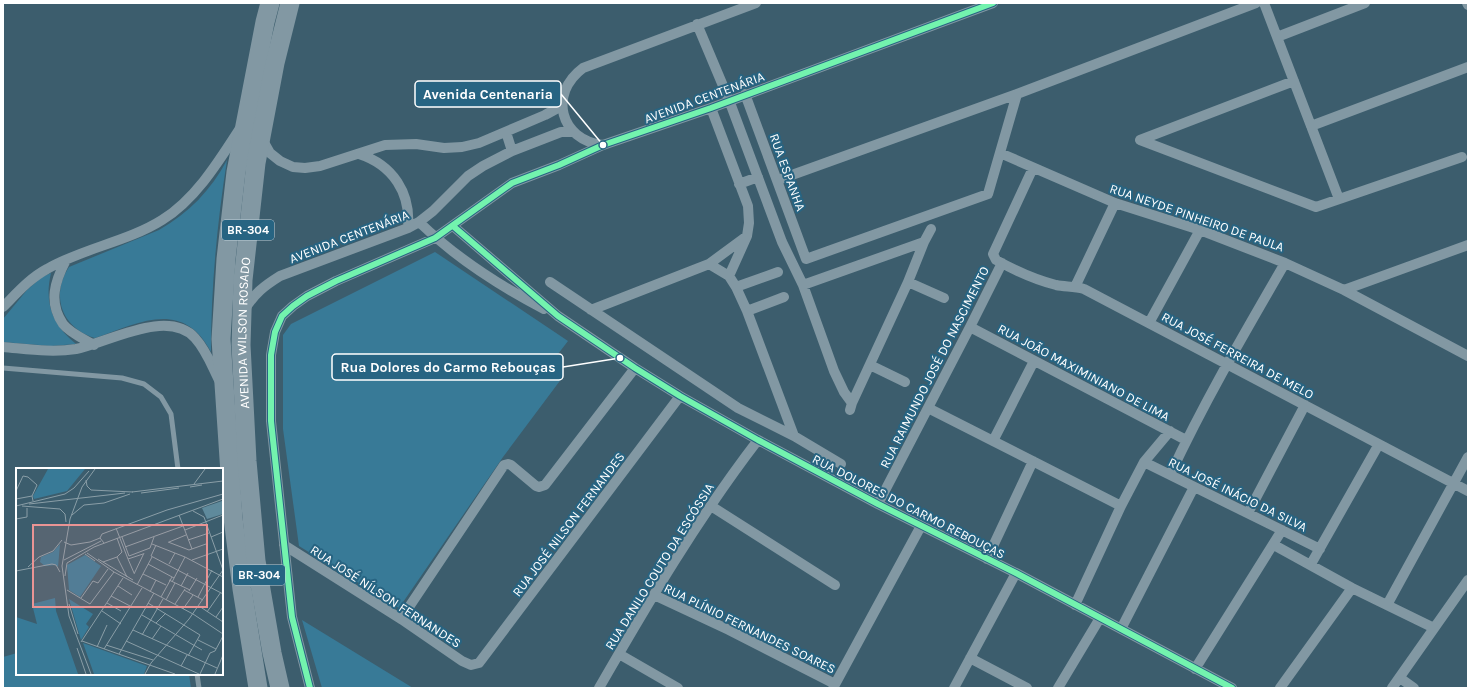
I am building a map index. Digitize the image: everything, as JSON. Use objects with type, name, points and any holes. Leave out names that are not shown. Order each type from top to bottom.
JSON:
[{"type":"highway","name":"AVENIDA WILSON ROSADO","points":[[258,688],[232,518],[221,339],[226,260],[236,172],[245,121],[270,3]]},
{"type":"highway","name":"AVENIDA WILSON ROSADO","points":[[280,688],[272,653],[256,561],[246,445],[241,345],[243,280],[247,234],[261,137],[275,63],[290,3]]},
{"type":"street","points":[[261,137],[270,153],[280,161],[293,167],[305,168],[320,166],[385,145],[416,144],[444,148],[462,147],[479,143],[556,109],[562,101],[571,79],[583,68],[756,3]]},
{"type":"street","name":"AVENIDA CENTENÁRIA","points":[[310,688],[292,617],[271,421],[271,355],[275,332],[282,316],[307,296],[336,281],[435,238],[512,183],[559,165],[603,145],[710,108],[993,3]]},
{"type":"street","points":[[778,180],[1017,94],[1256,3]]},
{"type":"street","points":[[1264,3],[1338,199]]},
{"type":"street","points":[[1278,37],[1365,3]]},
{"type":"street","points":[[697,24],[729,100],[782,242],[803,285],[834,371],[851,407],[931,229]]},
{"type":"street","points":[[1311,126],[1468,67]]},
{"type":"street","points":[[1294,81],[1140,140],[1316,207],[1462,157]]},
{"type":"street","name":"RUA ESPANHA","points":[[745,94],[806,259],[988,194],[1000,153]]},
{"type":"street","points":[[1000,153],[1017,94]]},
{"type":"street","points":[[562,101],[565,117],[573,132],[587,142],[603,145]]},
{"type":"street","points":[[710,108],[748,206],[749,223],[747,236],[729,276]]},
{"type":"street","points":[[3,306],[33,279],[47,269],[66,260],[146,229],[163,220],[178,208],[196,190],[220,160],[245,121]]},
{"type":"street","points":[[506,132],[512,151]]},
{"type":"street","name":"AVENIDA CENTENÁRIA","points":[[242,314],[254,295],[280,276],[408,228],[420,222],[433,211],[468,176],[512,151],[561,132],[573,132]]},
{"type":"street","name":"RUA NEYDE PINHEIRO DE PAULA","points":[[1000,153],[1115,203],[1200,230],[1285,263],[1344,290],[1468,356]]},
{"type":"street","points":[[359,154],[377,161],[390,171],[399,184],[408,206],[408,228]]},
{"type":"street","name":"RUA RAIMUNDO JOSÉ DO NASCIMENTO","points":[[993,254],[1033,168]]},
{"type":"street","points":[[739,184],[758,177]]},
{"type":"street","points":[[1075,287],[1115,203]]},
{"type":"street","name":"RUA DOLORES DO CARMO REBOUÇAS","points":[[420,222],[435,238],[459,258],[518,296],[558,316]]},
{"type":"street","name":"RUA DOLORES DO CARMO REBOUÇAS","points":[[453,226],[558,316],[635,368],[680,396],[758,440],[878,504],[1016,573],[1232,688]]},
{"type":"street","points":[[1149,323],[1200,230]]},
{"type":"street","points":[[591,310],[709,264],[747,236]]},
{"type":"street","points":[[803,285],[924,242]]},
{"type":"street","points":[[1344,290],[1468,246]]},
{"type":"street","name":"RUA JOSÉ FERREIRA DE MELO","points":[[993,254],[996,260],[1042,281],[1084,289],[1468,491]]},
{"type":"street","points":[[66,260],[54,287],[56,306],[64,324],[78,336],[94,345]]},
{"type":"street","name":"RUA RAIMUNDO JOSÉ DO NASCIMENTO","points":[[878,504],[1002,263]]},
{"type":"street","points":[[1170,475],[1186,440],[1285,263]]},
{"type":"street","points":[[709,264],[729,276],[736,287],[747,311],[794,436]]},
{"type":"street","points":[[736,287],[778,272]]},
{"type":"street","points":[[550,282],[738,408],[794,436],[841,464]]},
{"type":"street","points":[[908,282],[944,298]]},
{"type":"street","points":[[747,311],[784,297]]},
{"type":"street","points":[[3,347],[56,350],[74,349],[94,345],[143,328],[157,325],[172,326],[184,329],[194,337],[204,349],[224,390]]},
{"type":"street","name":"RUA JOÃO MAXIMINIANO DE LIMA","points":[[970,327],[1186,440]]},
{"type":"street","points":[[993,441],[1034,361]]},
{"type":"street","points":[[870,365],[905,382]]},
{"type":"street","points":[[401,619],[505,464],[511,465],[536,486],[542,487],[547,483],[635,368]]},
{"type":"street","name":"RUA JOSÉ NILSON FERNANDES","points":[[475,665],[483,659],[680,396]]},
{"type":"street","points":[[1248,513],[1305,405]]},
{"type":"street","points":[[928,408],[1121,506]]},
{"type":"street","points":[[1075,605],[1121,506],[1144,462],[1170,432]]},
{"type":"street","name":"RUA DANILO COUTO DA ESCÓSSIA","points":[[599,688],[691,534],[758,440]]},
{"type":"street","points":[[1311,564],[1379,444]]},
{"type":"street","points":[[1387,605],[1468,457]]},
{"type":"street","points":[[987,559],[1033,461]]},
{"type":"street","name":"RUA JOSÉ INÁCIO DA SILVA","points":[[1144,462],[1320,549]]},
{"type":"street","points":[[1121,629],[1194,487]]},
{"type":"street","points":[[711,506],[834,585]]},
{"type":"street","points":[[834,686],[921,526]]},
{"type":"street","points":[[1195,669],[1282,530]]},
{"type":"street","name":"RUA JOSÉ NÍLSON FERNANDES","points":[[284,545],[401,619],[462,660],[471,665],[475,665]]},
{"type":"street","points":[[1274,545],[1311,564],[1352,588],[1434,628]]},
{"type":"street","points":[[954,688],[1016,573]]},
{"type":"street","points":[[1392,688],[1468,580]]},
{"type":"street","points":[[1280,688],[1352,588]]},
{"type":"street","name":"RUA PLÍNIO FERNANDES SOARES","points":[[654,595],[715,623],[834,686]]},
{"type":"street","points":[[1058,688],[1100,618]]},
{"type":"street","points":[[619,654],[678,688]]},
{"type":"street","points":[[970,658],[1028,688]]},
{"type":"street","points":[[1400,678],[1414,688]]},
{"type":"lane","points":[[3,368],[122,378],[144,384],[161,397],[171,414],[178,468]]},
{"type":"lane","points":[[197,675],[199,688]]},
{"type":"shaded area","points":[[227,160],[215,256],[211,352],[200,335],[187,325],[173,320],[159,319],[143,322],[127,326],[95,338],[74,327],[62,310],[60,300],[60,289],[63,278],[69,267],[159,230],[170,223],[198,200],[214,181]]},
{"type":"shaded area","points":[[435,252],[568,341],[548,367],[562,378],[503,457],[399,608],[299,546],[283,429],[283,335],[291,324]]},
{"type":"shaded area","points":[[51,273],[49,294],[52,313],[61,329],[76,344],[51,346],[3,342],[3,319],[27,290],[42,277]]},
{"type":"shaded area","points":[[302,620],[413,688],[322,688]]},
{"type":"shaded area","points":[[16,653],[16,675],[189,675],[191,688],[3,688],[3,657]]},
{"type":"cycle path","points":[[310,688],[292,617],[271,421],[271,355],[275,332],[282,316],[307,296],[336,281],[435,238],[512,183],[559,165],[603,145],[711,108],[993,3]]},
{"type":"cycle path","points":[[453,226],[558,316],[635,368],[680,396],[758,440],[878,504],[1016,573],[1232,688]]},
{"type":"place","name":"Avenida Centenaria","points":[[603,145]]},
{"type":"place","name":"Rua Dolores do Carmo Rebouças","points":[[620,358]]}]
